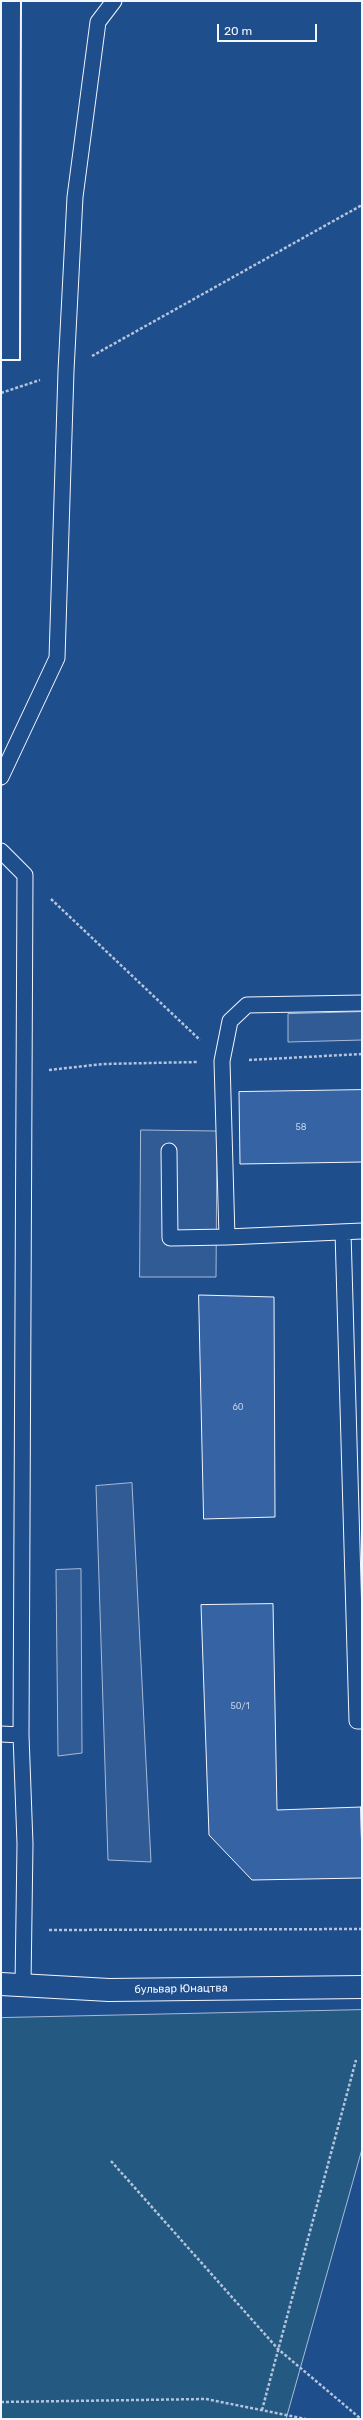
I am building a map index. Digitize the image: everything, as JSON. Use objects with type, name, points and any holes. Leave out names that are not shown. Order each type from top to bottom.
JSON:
[{"type":"street","name":"бульвар Юнацтва","points":[[1,1984],[109,1990],[362,1987]]},
{"type":"lane","points":[[1,777],[57,658],[66,371],[75,196],[98,22],[114,1]]},
{"type":"lane","points":[[1,851],[25,875],[21,1735],[25,1844],[23,1985]]},
{"type":"lane","points":[[228,1237],[222,1061],[230,1022],[247,1005],[362,1003]]},
{"type":"lane","points":[[169,1151],[170,1238],[362,1231]]},
{"type":"lane","points":[[343,1232],[357,1722],[362,1721]]},
{"type":"lane","points":[[1,1734],[21,1735]]},
{"type":"path","points":[[1,393],[66,371],[362,205]]},
{"type":"path","points":[[25,875],[222,1061]]},
{"type":"path","points":[[23,1072],[104,1064],[222,1061],[362,1054]]},
{"type":"path","points":[[24,1930],[362,1929]]},
{"type":"path","points":[[262,2410],[356,2060]]},
{"type":"path","points":[[111,2161],[278,2349],[361,2419]]},
{"type":"path","points":[[1,2402],[206,2399],[306,2419]]},
{"type":"shaded area","points":[[362,1012],[362,1040],[288,1042],[288,1014]]},
{"type":"shaded area","points":[[141,1130],[217,1131],[216,1277],[140,1277]]},
{"type":"shaded area","points":[[132,1483],[151,1862],[108,1860],[96,1486]]},
{"type":"shaded area","points":[[81,1569],[82,1753],[58,1756],[56,1570]]},
{"type":"shaded area","points":[[362,2010],[362,2149],[286,2419],[1,2419],[1,2018]]},
{"type":"building","points":[[362,1090],[362,1162],[240,1164],[239,1092]]},
{"type":"building","points":[[199,1295],[274,1297],[275,1517],[204,1519]]},
{"type":"building","points":[[273,1604],[277,1810],[361,1807],[362,1878],[252,1880],[209,1835],[201,1605]]},
{"type":"building","points":[[361,1807],[362,1807],[362,1856]]},
{"type":"wall","points":[[1,360],[20,360],[21,1]]}]
